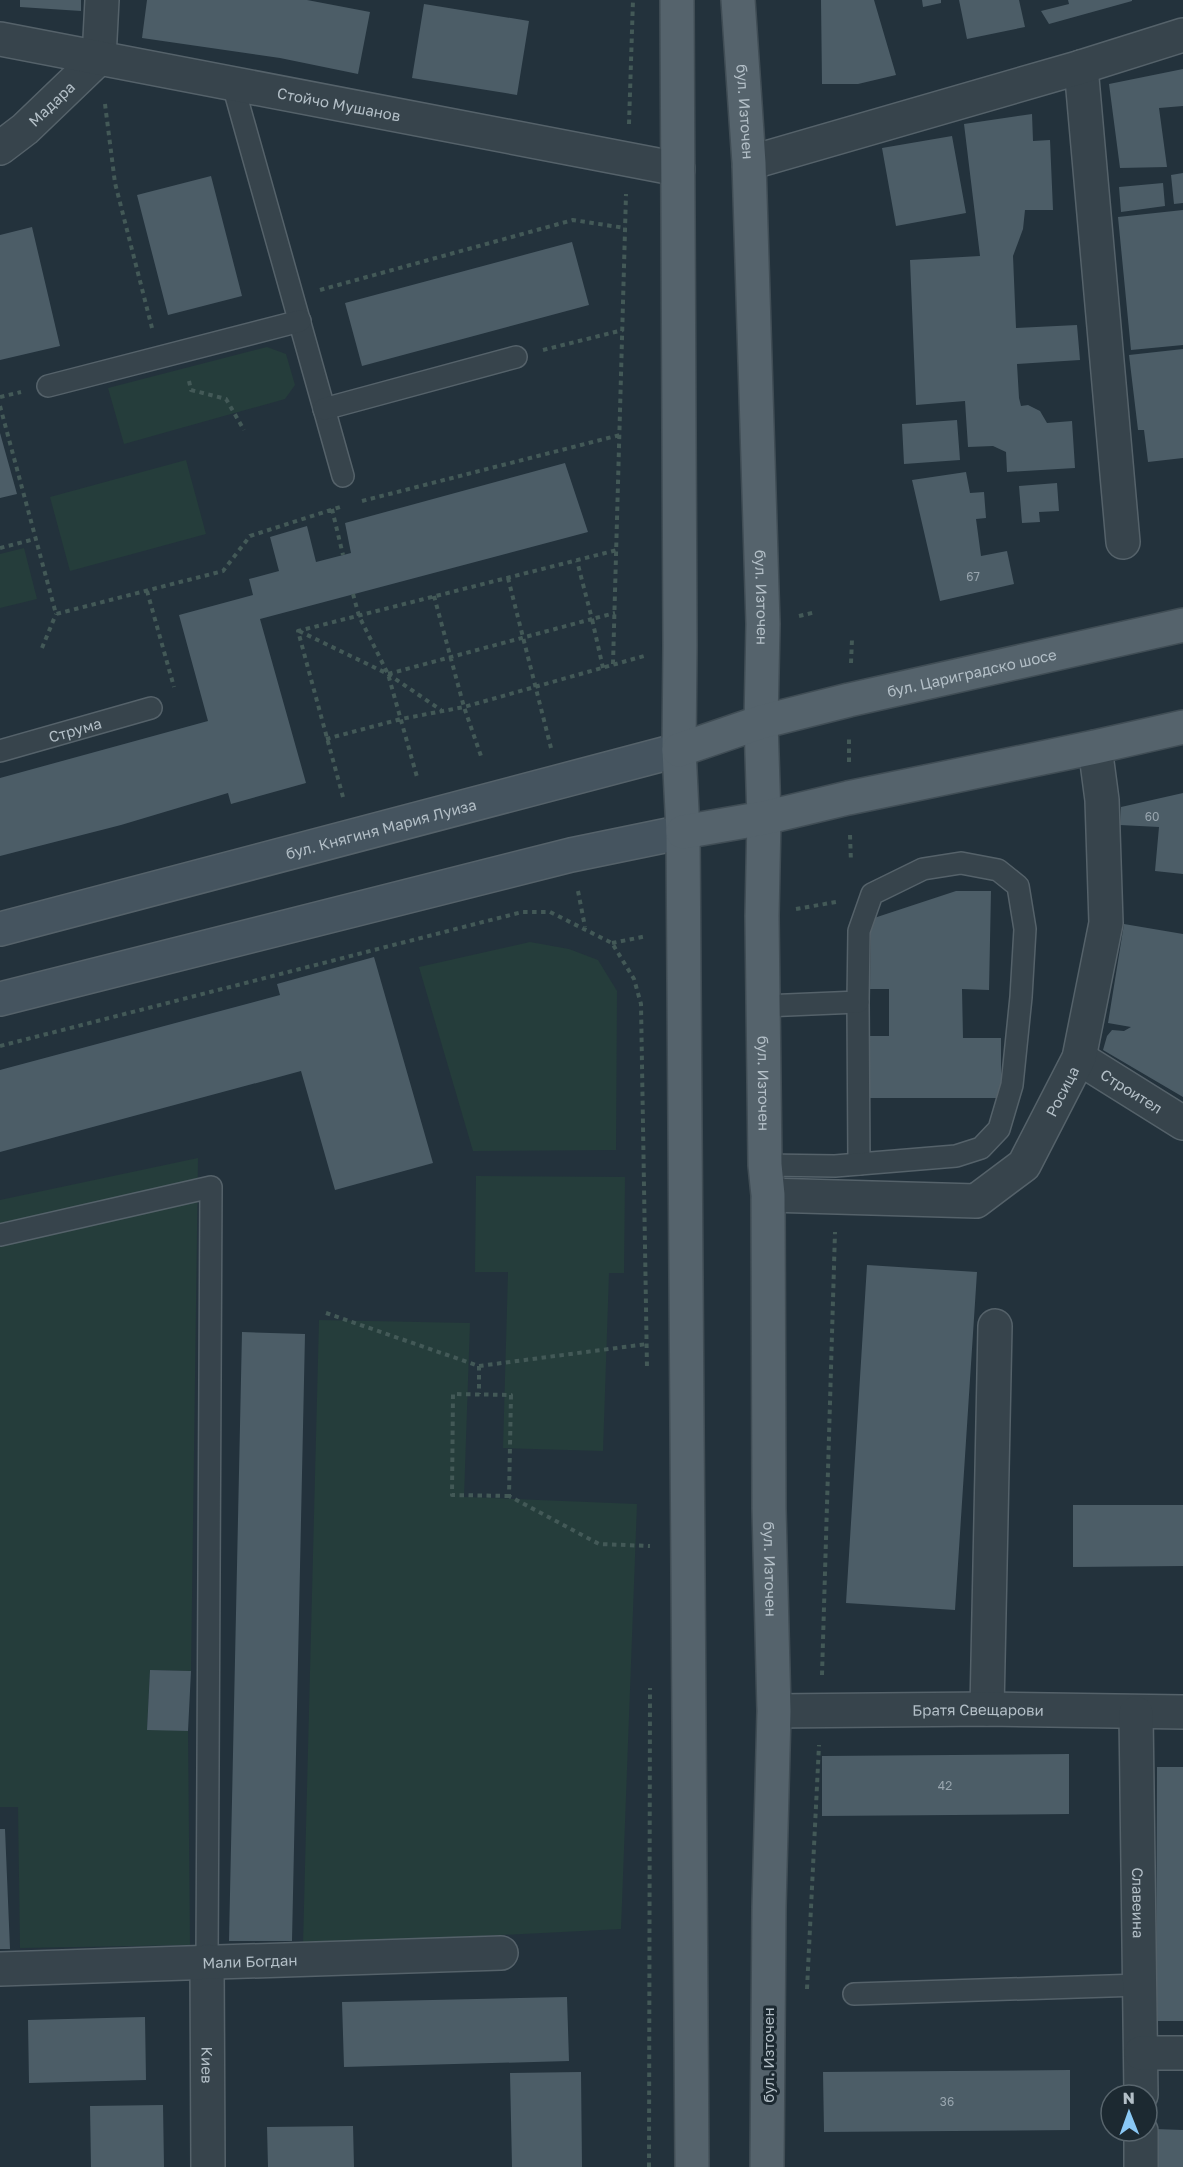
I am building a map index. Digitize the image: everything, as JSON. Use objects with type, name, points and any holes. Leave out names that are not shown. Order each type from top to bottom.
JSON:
[{"type":"main road","points":[[677,0],[681,646],[679,750],[683,832],[692,2167]]},
{"type":"main road","name":"бул. Източен","points":[[738,0],[749,163],[763,624],[762,916],[774,1711],[769,1907],[767,2167]]},
{"type":"main road","name":"бул. Цариградско шосе","points":[[761,722],[1183,625]]},
{"type":"main road","name":"бул. Княгиня Мария Луиза","points":[[0,929],[679,750],[761,722]]},
{"type":"main road","points":[[0,999],[571,855],[764,818],[1183,727]]},
{"type":"street","points":[[99,58],[102,0]]},
{"type":"street","points":[[749,163],[1081,67],[1183,35]]},
{"type":"street","name":"Стойчо Мушанов","points":[[0,39],[678,169]]},
{"type":"street","name":"Мадара","points":[[0,148],[25,129],[99,58]]},
{"type":"street","points":[[1081,67],[1123,542]]},
{"type":"street","name":"Росица","points":[[766,1180],[836,1196],[976,1201],[1024,1165],[1079,1058],[1106,923],[1102,800],[1095,747]]},
{"type":"street","name":"Строител","points":[[1079,1058],[1183,1123]]},
{"type":"street","points":[[987,1710],[995,1326]]},
{"type":"street","name":"Братя Свещарови","points":[[774,1711],[821,1709],[1183,1712]]},
{"type":"street","name":"Славеина","points":[[1136,1713],[1141,2083]]},
{"type":"street","name":"Мали Богдан","points":[[0,1969],[501,1953]]},
{"type":"street","name":"Киев","points":[[207,1961],[208,2167]]},
{"type":"street","points":[[1140,2053],[1183,2053]]},
{"type":"street","points":[[1141,2143],[1142,2167]]},
{"type":"lane","points":[[233,85],[343,476]]},
{"type":"lane","points":[[48,386],[300,321]]},
{"type":"lane","points":[[324,409],[516,357]]},
{"type":"lane","name":"Струма","points":[[0,751],[151,708]]},
{"type":"lane","points":[[766,1180],[835,1166],[956,1156],[981,1148],[999,1129],[1012,1085],[1025,929],[1018,886],[998,870],[962,863],[923,868],[872,894],[859,931],[859,1164]]},
{"type":"lane","points":[[764,1006],[858,1002]]},
{"type":"lane","points":[[0,1235],[211,1187],[207,1961]]},
{"type":"lane","points":[[854,1994],[1140,1985]]},
{"type":"path","points":[[327,739],[401,718],[464,707],[613,664],[633,0]]},
{"type":"path","points":[[99,58],[115,183],[159,357]]},
{"type":"path","points":[[293,297],[573,220],[625,228]]},
{"type":"path","points":[[516,357],[623,330]]},
{"type":"path","points":[[181,352],[191,390],[226,399],[244,430]]},
{"type":"path","points":[[0,406],[56,614],[42,648]]},
{"type":"path","points":[[355,503],[620,435]]},
{"type":"path","points":[[56,614],[224,571],[250,536],[343,506]]},
{"type":"path","points":[[332,509],[343,555]]},
{"type":"path","points":[[0,548],[36,539]]},
{"type":"path","points":[[298,631],[617,550]]},
{"type":"path","points":[[577,560],[603,668]]},
{"type":"path","points":[[508,578],[549,739]]},
{"type":"path","points":[[147,590],[178,701],[151,708]]},
{"type":"path","points":[[353,594],[359,616],[388,674],[417,777]]},
{"type":"path","points":[[434,596],[464,707],[482,759]]},
{"type":"path","points":[[388,674],[615,613]]},
{"type":"path","points":[[298,631],[388,674],[441,710]]},
{"type":"path","points":[[298,631],[343,797]]},
{"type":"path","points":[[851,862],[849,700],[852,639]]},
{"type":"path","points":[[836,913],[837,902]]},
{"type":"path","points":[[0,1046],[522,912],[550,912],[585,928],[612,943],[634,979],[641,1004],[648,1379]]},
{"type":"path","points":[[807,1996],[821,1709],[836,1196]]},
{"type":"path","points":[[326,1313],[479,1365],[647,1344]]},
{"type":"path","points":[[479,1365],[479,1394]]},
{"type":"path","points":[[509,1496],[511,1395],[453,1394],[452,1495],[509,1496],[599,1544],[650,1546],[650,1534]]},
{"type":"path","points":[[649,2167],[650,1678]]},
{"type":"green space","points":[[267,347],[286,354],[295,385],[285,399],[124,444],[108,388]]},
{"type":"green space","points":[[186,460],[206,534],[70,571],[50,497]]},
{"type":"green space","points":[[24,548],[37,599],[0,608],[0,554]]},
{"type":"green space","points":[[530,942],[569,949],[598,960],[617,991],[616,1150],[473,1151],[419,967]]},
{"type":"green space","points":[[198,1158],[191,1671],[150,1670],[147,1729],[188,1731],[190,1945],[20,1948],[18,1807],[0,1807],[0,1200]]},
{"type":"green space","points":[[476,1176],[625,1177],[624,1273],[609,1273],[603,1451],[503,1448],[508,1272],[475,1272]]},
{"type":"green space","points":[[319,1320],[470,1323],[464,1497],[637,1504],[621,1929],[303,1945]]},
{"type":"building","points":[[20,0],[81,0],[81,11],[20,7]]},
{"type":"building","points":[[147,0],[307,0],[370,12],[358,74],[280,58],[142,38]]},
{"type":"building","points":[[821,0],[874,0],[896,75],[858,84],[822,84]]},
{"type":"building","points":[[922,0],[941,0],[941,3],[923,7]]},
{"type":"building","points":[[959,0],[1019,0],[1025,27],[967,39]]},
{"type":"building","points":[[1068,0],[1132,1],[1049,24],[1041,11],[1069,4]]},
{"type":"building","points":[[424,4],[529,21],[517,95],[412,78]]},
{"type":"building","points":[[1183,69],[1183,106],[1159,108],[1167,167],[1120,168],[1109,84]]},
{"type":"building","points":[[1032,114],[1033,141],[1050,140],[1053,210],[1025,210],[1023,229],[1013,256],[1016,328],[1077,325],[1080,360],[1017,364],[1019,398],[1021,406],[1028,405],[1040,411],[1047,423],[1072,421],[1075,468],[1007,472],[1006,452],[993,446],[968,447],[965,401],[916,405],[910,260],[980,256],[964,124]]},
{"type":"building","points":[[952,136],[966,213],[896,226],[882,148]]},
{"type":"building","points":[[1183,173],[1183,203],[1174,204],[1171,175]]},
{"type":"building","points":[[211,176],[242,296],[168,315],[137,195]]},
{"type":"building","points":[[1163,183],[1165,206],[1121,212],[1119,187]]},
{"type":"building","points":[[1183,210],[1183,345],[1131,350],[1118,217]]},
{"type":"building","points":[[32,227],[60,346],[0,360],[0,235]]},
{"type":"building","points":[[572,242],[589,305],[362,366],[345,303]]},
{"type":"building","points":[[1183,349],[1183,458],[1148,462],[1144,430],[1138,430],[1129,355]]},
{"type":"building","points":[[957,420],[960,460],[904,464],[902,424]]},
{"type":"building","points":[[0,433],[17,494],[0,498]]},
{"type":"building","points":[[565,463],[588,532],[260,619],[306,783],[231,804],[228,793],[121,825],[0,856],[0,778],[208,721],[179,615],[253,595],[249,579],[279,571],[270,537],[307,526],[316,562],[351,553],[345,523]]},
{"type":"building","points":[[966,472],[970,493],[984,492],[986,518],[976,519],[981,556],[1007,551],[1014,584],[940,601],[912,480]]},
{"type":"building","points":[[1057,483],[1059,511],[1039,512],[1040,522],[1022,523],[1019,486]]},
{"type":"building","points":[[1183,793],[1183,874],[1155,871],[1159,827],[1120,825],[1121,807]]},
{"type":"building","points":[[956,891],[991,891],[989,990],[962,989],[963,1038],[1001,1038],[1001,1098],[850,1098],[850,1036],[889,1036],[889,989],[870,989],[871,919]]},
{"type":"building","points":[[1124,924],[1183,934],[1183,1097],[1103,1050],[1107,1036],[1112,1030],[1124,1031],[1131,1027],[1108,1023]]},
{"type":"building","points":[[374,957],[433,1163],[335,1190],[301,1071],[0,1152],[0,1070],[280,995],[277,984]]},
{"type":"building","points":[[867,1265],[977,1272],[955,1610],[846,1603]]},
{"type":"building","points":[[242,1332],[305,1334],[292,1941],[229,1941]]},
{"type":"building","points":[[1073,1505],[1183,1505],[1183,1566],[1073,1567]]},
{"type":"building","points":[[150,1670],[191,1671],[188,1731],[147,1730]]},
{"type":"building","points":[[1069,1754],[1069,1814],[822,1816],[822,1756]]},
{"type":"building","points":[[1157,1767],[1183,1767],[1183,2021],[1156,2021]]},
{"type":"building","points":[[0,1829],[5,1829],[10,1949],[0,1949]]},
{"type":"building","points":[[567,1997],[569,2061],[344,2067],[342,2002]]},
{"type":"building","points":[[145,2017],[146,2080],[29,2083],[28,2020]]},
{"type":"building","points":[[1070,2070],[1070,2130],[824,2132],[823,2072]]},
{"type":"building","points":[[581,2072],[582,2167],[512,2167],[510,2073]]},
{"type":"building","points":[[163,2105],[164,2167],[91,2167],[90,2106]]},
{"type":"building","points":[[353,2126],[354,2167],[268,2167],[267,2127]]},
{"type":"building","points":[[1159,2129],[1183,2130],[1183,2167],[1155,2167],[1155,2143],[1159,2143]]}]
